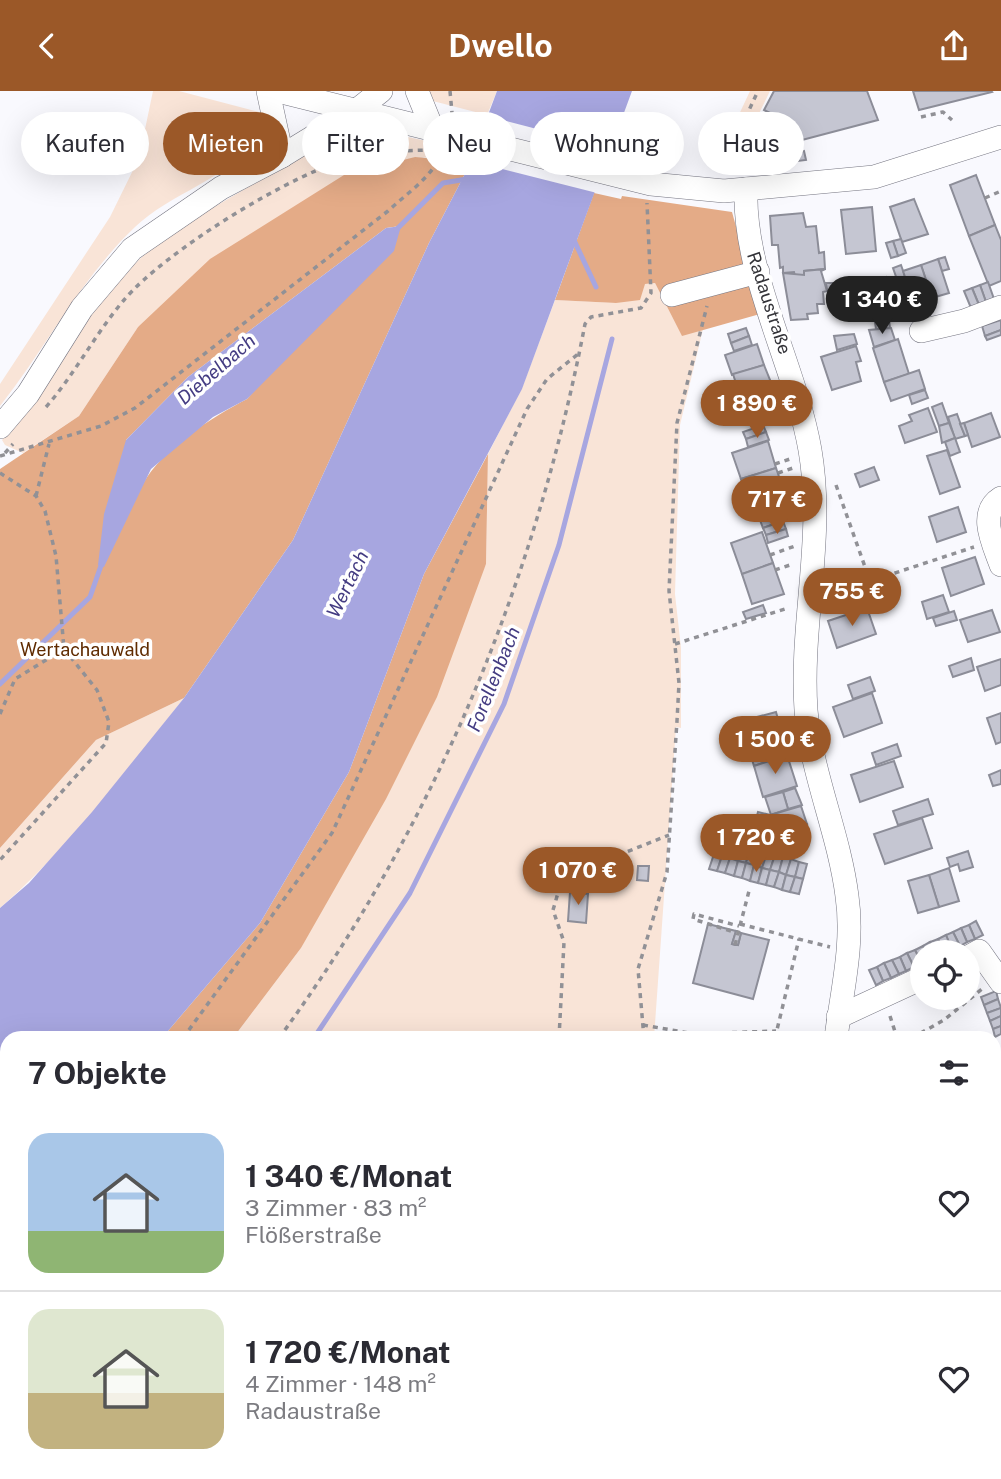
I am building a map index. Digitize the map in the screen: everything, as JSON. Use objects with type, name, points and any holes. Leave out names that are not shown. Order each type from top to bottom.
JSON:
[{"type":"street","points":[[268,91],[273,112]]},
{"type":"street","points":[[278,91],[357,110],[423,134]]},
{"type":"street","points":[[288,152],[357,110],[382,91]]},
{"type":"street","points":[[417,91],[426,112]]},
{"type":"street","points":[[516,150],[626,178],[673,186],[746,189],[874,177],[999,145]]},
{"type":"street","points":[[11,431],[28,394],[82,308],[132,249],[221,188],[246,175]]},
{"type":"street","name":"Radaustraße","points":[[746,189],[747,233],[803,414],[811,452],[816,539],[810,601],[806,710],[814,757],[838,846],[847,895],[849,952],[837,1027]]},
{"type":"street","points":[[661,294],[715,284],[758,272]]},
{"type":"street","points":[[921,331],[964,321],[1001,307]]},
{"type":"street","points":[[996,503],[988,526],[1001,565]]},
{"type":"street","points":[[980,952],[1001,982]]},
{"type":"street","points":[[837,1027],[910,985]]},
{"type":"path","points":[[450,91],[452,112]]},
{"type":"path","points":[[748,112],[758,91]]},
{"type":"path","points":[[921,117],[943,112],[952,120]]},
{"type":"path","points":[[38,416],[55,397],[125,299],[180,249],[294,180],[357,156],[423,142]]},
{"type":"path","points":[[2,455],[49,444],[101,426],[135,408],[387,211],[427,175]]},
{"type":"path","points":[[985,198],[1001,191]]},
{"type":"path","points":[[284,1031],[387,872],[469,709],[516,585],[585,324],[591,317],[641,308],[661,294],[648,199]]},
{"type":"path","points":[[644,1031],[638,969],[667,872],[679,683],[668,591],[677,423],[702,319],[715,284]]},
{"type":"path","points":[[188,1031],[332,834],[527,409],[547,379],[579,353]]},
{"type":"path","points":[[2,455],[11,431]]},
{"type":"path","points":[[36,496],[49,444]]},
{"type":"path","points":[[0,473],[36,496],[45,511],[56,556],[64,649],[97,690],[109,722],[106,743],[0,860]]},
{"type":"path","points":[[836,485],[870,581]]},
{"type":"path","points":[[674,645],[993,541]]},
{"type":"path","points":[[0,714],[15,679],[64,649]]},
{"type":"path","points":[[559,1031],[564,942],[553,910],[558,893],[589,867],[669,835]]},
{"type":"path","points":[[735,945],[749,891]]},
{"type":"path","points":[[732,930],[693,919],[694,914],[849,952]]},
{"type":"path","points":[[776,1031],[799,939]]},
{"type":"path","points":[[924,1031],[944,1020],[980,990],[1001,982]]},
{"type":"path","points":[[643,1025],[677,1031]]},
{"type":"shaded area","points":[[153,91],[179,91],[259,112],[163,112],[163,175],[215,175],[151,214],[116,247],[81,291],[0,406],[0,384],[110,217],[131,175],[149,175],[149,112]]},
{"type":"shaded area","points":[[423,91],[497,91],[488,112],[475,112],[425,99]]},
{"type":"shaded area","points":[[750,91],[770,91],[760,112],[740,112]]},
{"type":"shaded area","points":[[409,137],[423,140],[423,157],[415,157],[409,161]]},
{"type":"shaded area","points":[[302,157],[302,175],[386,175],[138,327],[79,416],[23,453],[5,445],[2,440],[36,399],[92,312],[124,274],[163,237],[269,175],[288,175],[288,164]]},
{"type":"shaded area","points":[[655,283],[682,335],[703,329],[680,425],[675,594],[681,648],[681,728],[676,727],[654,1031],[238,1031],[301,948],[486,564],[488,454],[522,388],[555,300],[616,303],[645,284]]},
{"type":"shaded area","points":[[184,698],[74,834],[0,908],[0,848],[96,740]]},
{"type":"green space","name":"Wertachauwald","points":[[415,157],[423,158],[423,175],[464,175],[429,243],[293,540],[184,698],[96,740],[0,848],[0,469],[79,416],[138,327],[210,259],[344,175],[409,175],[409,159]],"holes":[[[400,226],[247,399],[175,446],[151,471],[143,484],[126,440],[188,377],[386,228]]]},
{"type":"green space","points":[[594,193],[621,199],[622,196],[732,212],[760,314],[682,336],[655,283],[645,284],[640,300],[616,303],[555,300]]},
{"type":"green space","points":[[488,454],[486,564],[437,697],[386,799],[301,948],[238,1031],[168,1031],[260,923],[349,772],[424,574]]},
{"type":"water","name":"Wertach","points":[[497,91],[632,91],[624,112],[530,112],[530,175],[601,175],[522,389],[424,574],[349,772],[260,923],[168,1031],[0,1031],[0,908],[29,883],[92,812],[184,698],[293,540],[429,243],[464,175],[516,175],[516,112],[489,112]]},
{"type":"water","points":[[401,226],[394,251],[247,399],[213,417],[151,469],[104,567],[98,565],[104,514],[126,440],[188,377],[386,228]]},
{"type":"pier","points":[[516,124],[530,127],[530,175],[604,175],[597,193],[516,172]]},
{"type":"building","points":[[774,91],[867,91],[878,120],[804,139],[804,112],[764,110]]},
{"type":"building","points":[[913,91],[991,91],[992,92],[919,110]]},
{"type":"building","points":[[976,175],[995,225],[969,236],[950,185]]},
{"type":"building","points":[[914,199],[928,234],[902,242],[890,207]]},
{"type":"building","points":[[872,207],[876,251],[846,254],[841,210]]},
{"type":"building","points":[[803,213],[806,227],[816,226],[819,253],[824,252],[825,269],[804,271],[804,275],[795,276],[794,272],[783,273],[783,267],[780,268],[778,245],[772,245],[770,216]]},
{"type":"building","points":[[995,225],[1001,240],[1001,281],[989,286],[969,236]]},
{"type":"building","points":[[901,239],[906,253],[898,256],[893,241]]},
{"type":"building","points":[[893,241],[898,256],[891,258],[886,243]]},
{"type":"building","points":[[945,257],[949,269],[942,271],[938,259]]},
{"type":"building","points":[[938,259],[949,293],[932,298],[921,265]]},
{"type":"building","points":[[901,265],[908,285],[900,288],[893,268]]},
{"type":"building","points":[[921,265],[932,298],[914,304],[903,271]]},
{"type":"building","points":[[825,269],[821,271],[827,291],[823,292],[824,304],[817,304],[818,313],[807,314],[808,319],[791,320],[783,273],[804,275],[804,271]]},
{"type":"building","points":[[886,277],[894,300],[867,309],[859,287]]},
{"type":"building","points":[[988,282],[994,299],[986,302],[980,285]]},
{"type":"building","points":[[826,283],[835,283],[835,289],[827,290]]},
{"type":"building","points":[[980,285],[986,302],[979,305],[972,288]]},
{"type":"building","points":[[972,288],[979,305],[971,308],[964,291]]},
{"type":"building","points":[[889,320],[890,328],[876,329],[875,322]]},
{"type":"building","points":[[1001,320],[1001,330],[985,336],[982,326]]},
{"type":"building","points":[[746,328],[749,336],[731,343],[728,334]]},
{"type":"building","points":[[891,328],[895,340],[874,347],[869,330]]},
{"type":"building","points":[[1001,330],[1001,335],[987,340],[985,336]]},
{"type":"building","points":[[854,334],[857,344],[837,350],[834,336]]},
{"type":"building","points":[[749,336],[752,345],[734,351],[731,343]]},
{"type":"building","points":[[898,339],[909,374],[884,382],[873,348]]},
{"type":"building","points":[[757,344],[764,365],[732,375],[725,355]]},
{"type":"building","points":[[856,346],[861,361],[856,362],[861,381],[832,390],[821,357]]},
{"type":"building","points":[[764,365],[772,385],[740,396],[733,374]]},
{"type":"building","points":[[919,370],[925,389],[891,401],[884,382]]},
{"type":"building","points":[[772,385],[778,406],[746,417],[739,397]]},
{"type":"building","points":[[925,390],[928,398],[912,404],[909,395]]},
{"type":"building","points":[[942,403],[949,423],[939,426],[932,407]]},
{"type":"building","points":[[773,408],[777,420],[759,426],[755,415]]},
{"type":"building","points":[[928,408],[937,432],[905,443],[899,426],[912,421],[909,415]]},
{"type":"building","points":[[991,413],[1000,437],[972,447],[964,423]]},
{"type":"building","points":[[957,414],[965,436],[955,439],[948,417]]},
{"type":"building","points":[[949,423],[955,438],[942,443],[939,426]]},
{"type":"building","points":[[964,423],[968,435],[965,436],[960,424]]},
{"type":"building","points":[[763,425],[766,432],[746,439],[743,432]]},
{"type":"building","points":[[766,432],[769,440],[748,447],[746,439]]},
{"type":"building","points":[[955,438],[960,452],[950,456],[945,442]]},
{"type":"building","points":[[768,441],[776,468],[741,479],[732,453]]},
{"type":"building","points":[[947,450],[960,487],[940,494],[927,456]]},
{"type":"building","points":[[874,467],[879,480],[860,487],[855,474]]},
{"type":"building","points":[[776,468],[785,494],[750,506],[741,479]]},
{"type":"building","points":[[775,497],[777,505],[757,512],[755,504]]},
{"type":"building","points":[[777,505],[780,513],[760,520],[757,512]]},
{"type":"building","points":[[958,507],[966,532],[937,542],[929,517]]},
{"type":"building","points":[[781,513],[783,521],[763,528],[760,520]]},
{"type":"building","points":[[783,521],[786,529],[766,535],[763,528]]},
{"type":"building","points":[[786,529],[788,536],[768,543],[766,535]]},
{"type":"building","points":[[762,532],[773,563],[742,574],[731,543]]},
{"type":"building","points":[[975,557],[984,584],[951,596],[942,568]]},
{"type":"building","points":[[773,563],[784,594],[752,604],[742,574]]},
{"type":"building","points":[[869,587],[873,598],[865,601],[867,605],[851,611],[845,596]]},
{"type":"building","points":[[943,595],[949,612],[927,619],[922,602]]},
{"type":"building","points":[[763,605],[766,613],[746,619],[743,612]]},
{"type":"building","points":[[867,608],[876,634],[837,648],[828,621]]},
{"type":"building","points":[[992,610],[1000,632],[968,642],[960,620]]},
{"type":"building","points":[[954,611],[957,620],[936,626],[933,618]]},
{"type":"building","points":[[971,658],[974,670],[953,677],[949,666]]},
{"type":"building","points":[[1001,659],[1001,685],[985,691],[977,667]]},
{"type":"building","points":[[870,677],[875,691],[853,699],[848,685]]},
{"type":"building","points":[[872,693],[882,723],[844,737],[833,707]]},
{"type":"building","points":[[776,712],[779,723],[760,728],[757,717]]},
{"type":"building","points":[[1001,713],[1001,742],[996,744],[987,718]]},
{"type":"building","points":[[777,724],[782,740],[749,750],[743,735]]},
{"type":"building","points":[[782,740],[787,755],[754,766],[749,750]]},
{"type":"building","points":[[897,744],[901,756],[876,765],[872,753]]},
{"type":"building","points":[[787,755],[797,786],[763,797],[754,766]]},
{"type":"building","points":[[894,761],[903,787],[860,802],[851,775]]},
{"type":"building","points":[[1001,770],[1001,784],[993,786],[989,775]]},
{"type":"building","points":[[795,788],[802,805],[788,809],[783,792]]},
{"type":"building","points":[[783,792],[788,809],[771,815],[765,797]]},
{"type":"building","points":[[928,799],[933,814],[898,825],[893,811]]},
{"type":"building","points":[[801,806],[807,824],[770,815]]},
{"type":"building","points":[[758,812],[766,814],[763,829],[754,827]]},
{"type":"building","points":[[766,814],[775,816],[771,831],[763,829]]},
{"type":"building","points":[[775,816],[783,818],[779,833],[771,831]]},
{"type":"building","points":[[783,818],[791,820],[787,835],[779,833]]},
{"type":"building","points":[[922,818],[932,848],[885,864],[874,834]]},
{"type":"building","points":[[791,820],[799,822],[796,837],[787,835]]},
{"type":"building","points":[[799,822],[807,824],[804,839],[796,837]]},
{"type":"building","points":[[718,838],[726,841],[722,856],[714,854]]},
{"type":"building","points":[[726,841],[734,843],[730,858],[722,856]]},
{"type":"building","points":[[734,843],[742,846],[738,861],[730,858]]},
{"type":"building","points":[[742,846],[750,848],[746,863],[738,861]]},
{"type":"building","points":[[750,848],[758,850],[754,865],[746,863]]},
{"type":"building","points":[[758,850],[767,853],[762,868],[754,865]]},
{"type":"building","points":[[968,851],[973,867],[960,871],[958,864],[950,867],[947,858]]},
{"type":"building","points":[[767,853],[775,855],[770,870],[762,868]]},
{"type":"building","points":[[714,854],[722,856],[717,871],[709,869]]},
{"type":"building","points":[[775,855],[783,857],[779,872],[770,870]]},
{"type":"building","points":[[722,856],[730,858],[725,873],[717,871]]},
{"type":"building","points":[[783,857],[791,859],[786,875],[779,872]]},
{"type":"building","points":[[730,858],[738,861],[734,876],[725,873]]},
{"type":"building","points":[[791,859],[799,862],[795,877],[786,875]]},
{"type":"building","points":[[738,861],[746,863],[742,878],[734,876]]},
{"type":"building","points":[[799,862],[807,864],[803,879],[795,877]]},
{"type":"building","points":[[746,863],[754,865],[750,881],[742,878]]},
{"type":"building","points":[[754,865],[762,868],[758,883],[750,881]]},
{"type":"building","points":[[638,866],[649,866],[648,881],[637,880]]},
{"type":"building","points":[[762,868],[770,870],[766,885],[758,883]]},
{"type":"building","points":[[949,868],[959,901],[939,907],[929,875]]},
{"type":"building","points":[[770,870],[779,872],[774,887],[766,885]]},
{"type":"building","points":[[779,872],[786,875],[782,890],[774,887]]},
{"type":"building","points":[[786,875],[795,877],[790,892],[782,890]]},
{"type":"building","points":[[929,875],[939,907],[918,913],[908,881]]},
{"type":"building","points":[[795,877],[803,879],[799,894],[790,892]]},
{"type":"building","points":[[570,892],[588,894],[586,923],[568,921]]},
{"type":"building","points":[[976,921],[983,935],[975,939],[969,925]]},
{"type":"building","points":[[708,924],[736,931],[732,944],[735,945],[738,945],[741,933],[769,940],[753,999],[693,983]]},
{"type":"building","points":[[969,925],[975,939],[966,940],[961,928]]},
{"type":"building","points":[[961,928],[966,940],[957,940],[953,932]]},
{"type":"building","points":[[736,931],[741,933],[738,945],[732,944]]},
{"type":"building","points":[[953,932],[957,940],[948,940],[946,935]]},
{"type":"building","points":[[907,953],[910,969],[906,971],[900,957]]},
{"type":"building","points":[[900,957],[906,971],[899,974],[892,960]]},
{"type":"building","points":[[892,960],[899,974],[891,978],[884,963]]},
{"type":"building","points":[[884,963],[891,978],[883,981],[877,967]]},
{"type":"building","points":[[877,967],[883,981],[876,985],[869,970]]},
{"type":"building","points":[[996,991],[998,999],[984,1005],[981,997]]},
{"type":"building","points":[[998,999],[1001,1008],[987,1013],[984,1005]]},
{"type":"building","points":[[1001,1008],[1001,1016],[990,1021],[987,1013]]},
{"type":"building","points":[[1001,1016],[1001,1026],[993,1029],[990,1021]]},
{"type":"waterway","name":"Diebelbach","points":[[396,230],[443,183],[467,179]]},
{"type":"waterway","name":"Forellenbach","points":[[572,236],[596,287]]},
{"type":"waterway","name":"Forellenbach","points":[[319,1031],[410,893],[504,704],[559,545],[612,339]]},
{"type":"waterway","name":"Diebelbach","points":[[0,684],[90,597],[103,560]]}]
